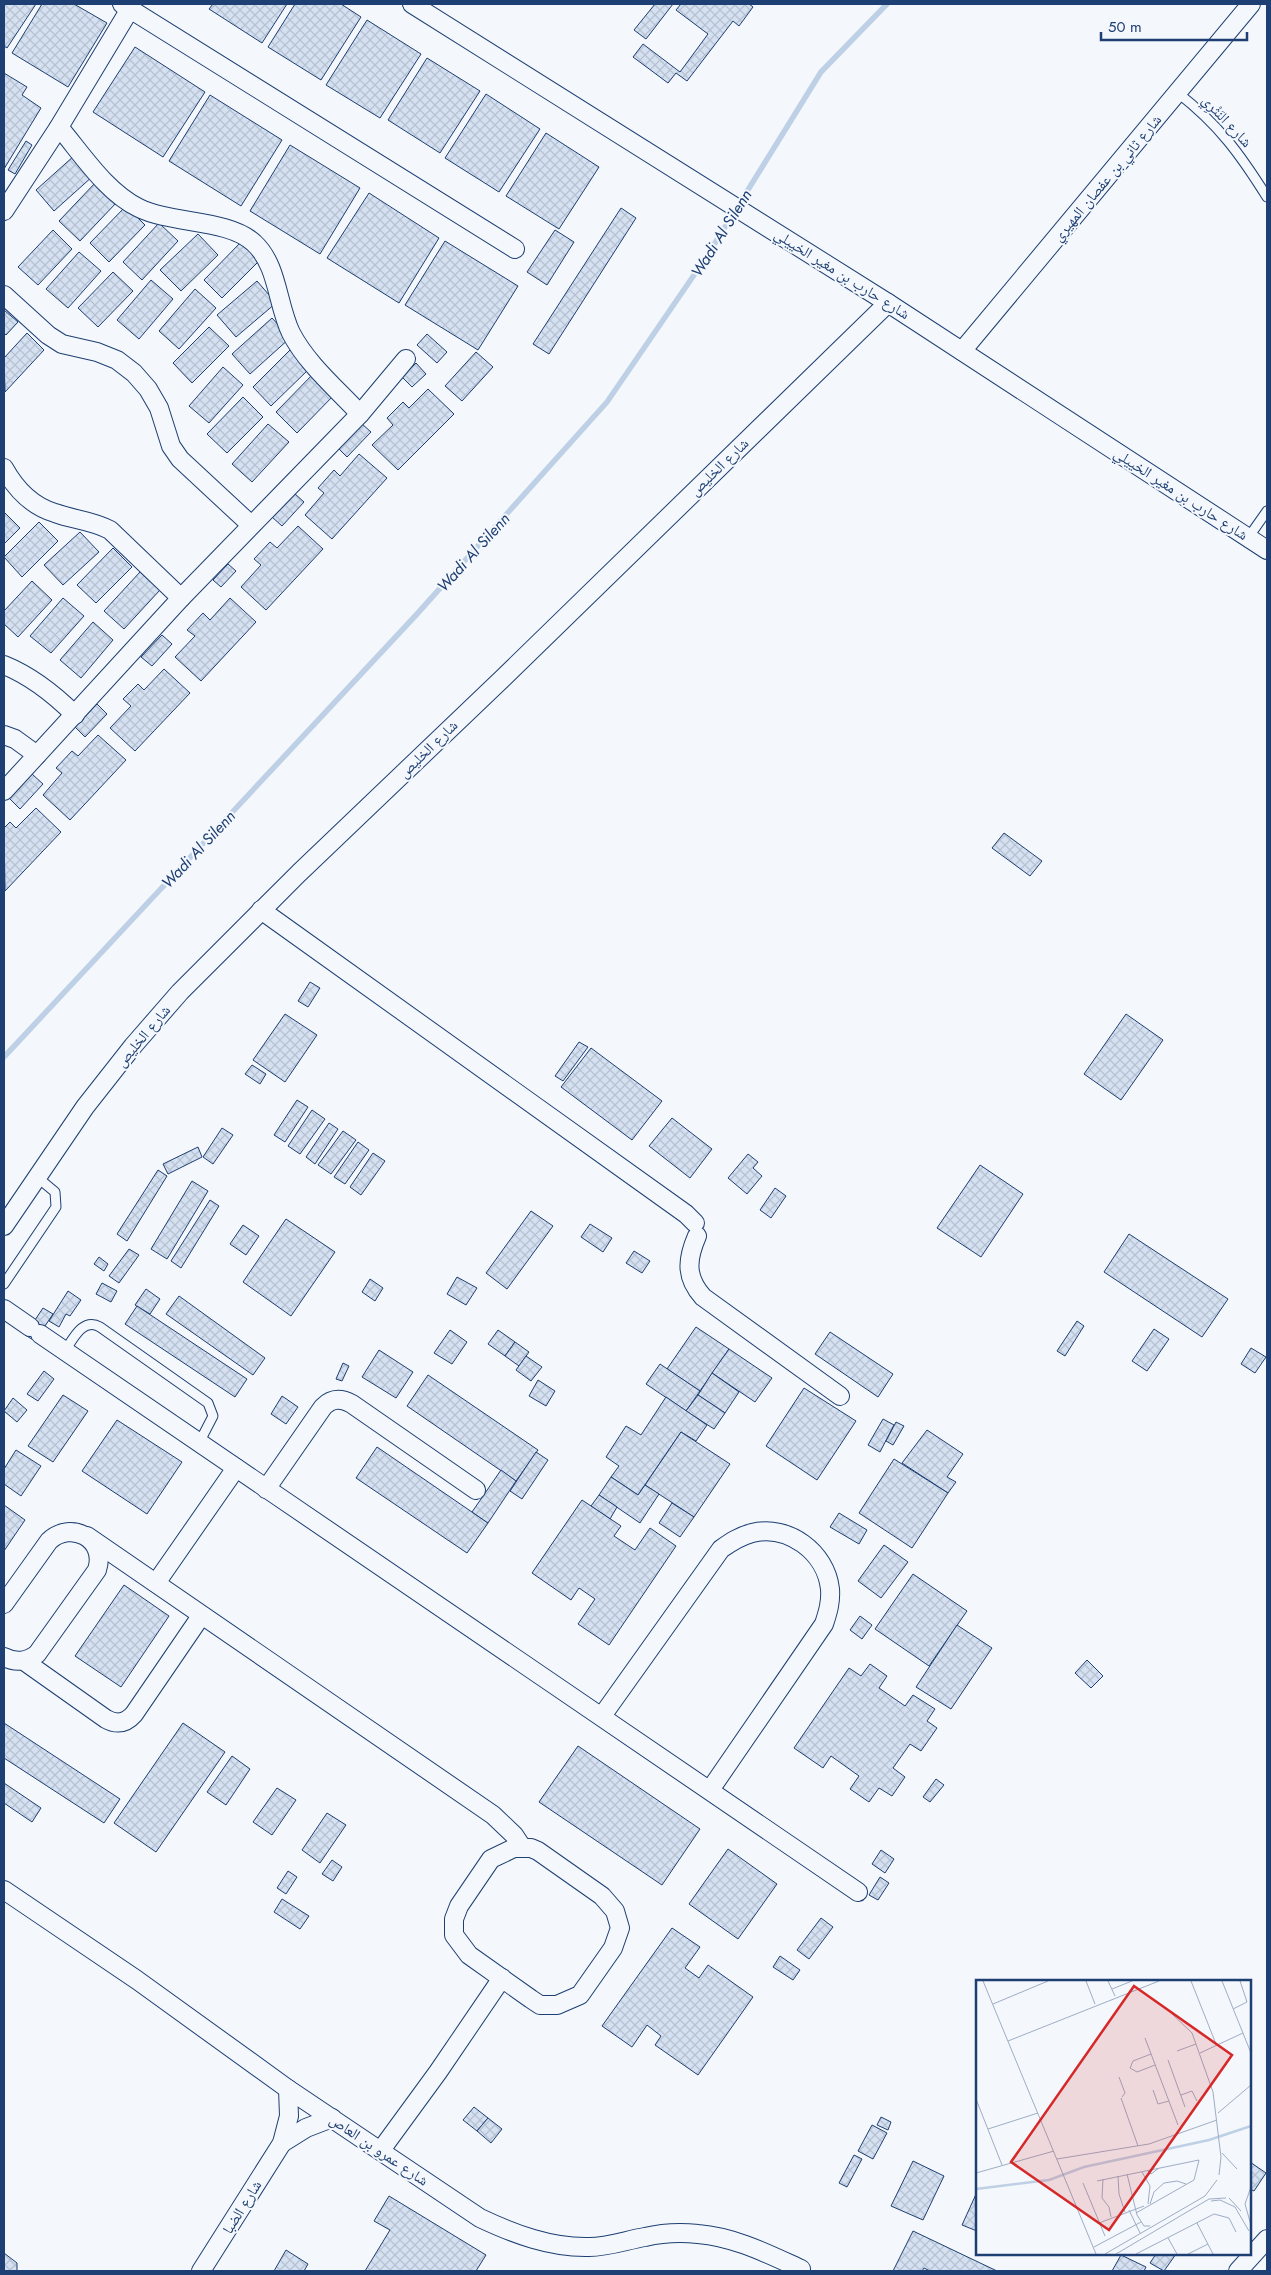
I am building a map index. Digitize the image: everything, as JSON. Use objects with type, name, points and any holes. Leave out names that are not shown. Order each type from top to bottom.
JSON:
[{"type":"street","name":"شارع حارب بن مغير الخييلي","points":[[412,4],[888,303],[1267,550]]},
{"type":"street","name":"شارع ثاني بن عفصان المهيري","points":[[962,351],[1251,4]]},
{"type":"street","points":[[4,211],[59,127],[126,6],[514,249]]},
{"type":"street","points":[[59,127],[109,184],[123,198],[139,208],[161,216],[232,230],[253,242],[268,262],[282,310],[302,352],[360,414]]},
{"type":"street","points":[[4,295],[48,335],[62,344],[97,352],[117,360],[134,373],[148,389],[159,408],[171,446],[180,459],[251,525]]},
{"type":"street","name":"شارع الخليص","points":[[4,1226],[85,1107],[133,1046],[180,992],[261,910],[888,303]]},
{"type":"street","points":[[4,791],[181,598],[360,414],[406,359]]},
{"type":"street","points":[[4,468],[12,482],[31,500],[54,513],[96,522],[110,530],[181,598]]},
{"type":"street","points":[[4,665],[36,682],[57,697],[75,715]]},
{"type":"street","points":[[4,735],[15,739],[38,755]]},
{"type":"street","points":[[261,910],[679,1209],[696,1229],[688,1264],[692,1282],[703,1297],[840,1396]]},
{"type":"street","points":[[4,1309],[858,1892]]},
{"type":"street","points":[[266,1489],[323,1407],[331,1401],[338,1399],[352,1404],[476,1490]]},
{"type":"street","points":[[156,1583],[236,1468]]},
{"type":"street","points":[[4,1604],[49,1541],[56,1535],[72,1531],[86,1536],[493,1815],[514,1835],[522,1848]]},
{"type":"street","points":[[602,1716],[721,1548],[736,1539],[752,1533],[770,1531],[788,1535],[804,1544],[816,1556],[828,1580],[830,1606],[824,1624],[710,1790]]},
{"type":"street","points":[[10,1660],[37,1654],[97,1570],[99,1556],[97,1548],[86,1536]]},
{"type":"street","points":[[10,1660],[106,1719],[112,1722],[124,1722],[134,1714],[201,1616]]},
{"type":"street","points":[[522,1848],[538,1851],[602,1896],[615,1911],[618,1919],[619,1935],[613,1948],[580,1995],[565,2003],[540,2005],[502,1978],[463,1950],[454,1935],[454,1919],[459,1906],[491,1859],[506,1850],[522,1848]]},
{"type":"street","name":"شارع عمرو بن العاص","points":[[4,1890],[137,1980],[288,2089],[480,2218],[533,2240],[590,2248],[646,2236],[672,2233],[698,2234],[748,2245],[801,2269]]},
{"type":"street","points":[[381,2150],[438,2072],[502,1978]]},
{"type":"street","name":"شارع الضبا","points":[[202,2271],[282,2143],[289,2116],[288,2089]]},
{"type":"street","name":"شارع الضبا","points":[[282,2143],[306,2128],[332,2118]]},
{"type":"street","points":[[1238,2271],[1267,2239]]},
{"type":"lane","name":"شارع النَثْرِي","points":[[1178,93],[1214,123],[1230,141],[1267,197]]},
{"type":"lane","points":[[1248,538],[1267,511]]},
{"type":"lane","points":[[4,1284],[56,1207],[55,1192],[37,1177]]},
{"type":"lane","points":[[65,1351],[82,1327],[92,1324],[100,1327],[208,1403],[213,1416],[199,1442]]},
{"type":"building","points":[[4,4],[36,4],[7,48],[4,46]]},
{"type":"building","points":[[42,4],[74,4],[107,23],[68,87],[12,53]]},
{"type":"building","points":[[213,4],[287,4],[262,43],[209,9]]},
{"type":"building","points":[[295,4],[341,4],[361,17],[321,80],[268,47]]},
{"type":"building","points":[[655,4],[673,4],[646,39],[634,30]]},
{"type":"building","points":[[681,4],[749,4],[753,7],[739,26],[733,21],[687,81],[676,73],[668,83],[633,57],[643,44],[680,72],[708,34],[676,10]]},
{"type":"building","points":[[367,20],[421,54],[380,118],[326,85]]},
{"type":"building","points":[[135,47],[205,92],[163,157],[93,112]]},
{"type":"building","points":[[427,58],[480,91],[440,153],[388,120]]},
{"type":"building","points":[[4,73],[27,87],[22,95],[41,108],[4,169]]},
{"type":"building","points":[[486,94],[540,129],[499,192],[445,158]]},
{"type":"building","points":[[210,95],[282,140],[241,206],[169,161]]},
{"type":"building","points":[[546,133],[599,167],[559,229],[506,196]]},
{"type":"building","points":[[26,141],[32,145],[15,174],[8,170]]},
{"type":"building","points":[[290,145],[360,188],[320,254],[250,211]]},
{"type":"building","points":[[75,155],[93,176],[54,211],[36,190]]},
{"type":"building","points":[[96,182],[117,202],[80,241],[59,221]]},
{"type":"building","points":[[369,193],[439,238],[399,303],[327,258]]},
{"type":"building","points":[[126,206],[145,225],[109,262],[90,243]]},
{"type":"building","points":[[621,208],[636,218],[549,354],[533,344]]},
{"type":"building","points":[[159,223],[178,241],[142,280],[123,262]]},
{"type":"building","points":[[53,230],[72,249],[38,285],[18,267]]},
{"type":"building","points":[[555,230],[574,242],[547,285],[527,272]]},
{"type":"building","points":[[198,234],[218,255],[181,291],[160,270]]},
{"type":"building","points":[[445,241],[518,286],[478,350],[405,305]]},
{"type":"building","points":[[241,242],[260,260],[222,298],[204,280]]},
{"type":"building","points":[[79,252],[101,271],[68,308],[46,289]]},
{"type":"building","points":[[113,272],[133,291],[98,327],[78,308]]},
{"type":"building","points":[[151,280],[173,299],[139,339],[117,320]]},
{"type":"building","points":[[257,281],[276,303],[236,337],[217,315]]},
{"type":"building","points":[[195,289],[216,308],[179,349],[159,331]]},
{"type":"building","points":[[4,310],[18,322],[6,335],[4,333]]},
{"type":"building","points":[[272,318],[290,338],[250,374],[232,354]]},
{"type":"building","points":[[209,327],[229,346],[192,383],[173,363]]},
{"type":"building","points":[[27,333],[44,350],[5,392],[4,358]]},
{"type":"building","points":[[427,334],[447,352],[437,363],[417,345]]},
{"type":"building","points":[[290,350],[309,369],[271,406],[253,387]]},
{"type":"building","points":[[476,352],[493,367],[462,401],[445,386]]},
{"type":"building","points":[[416,363],[426,374],[412,387],[402,377]]},
{"type":"building","points":[[223,367],[243,385],[209,423],[189,406]]},
{"type":"building","points":[[315,372],[336,393],[297,433],[276,412]]},
{"type":"building","points":[[428,389],[454,414],[398,470],[372,445],[393,425],[387,418],[403,402],[409,408]]},
{"type":"building","points":[[243,397],[263,417],[227,453],[207,434]]},
{"type":"building","points":[[361,423],[371,432],[347,457],[338,448]]},
{"type":"building","points":[[268,424],[289,442],[252,482],[232,464]]},
{"type":"building","points":[[359,454],[387,478],[332,539],[305,515],[324,493],[318,488],[334,470],[340,476]]},
{"type":"building","points":[[294,493],[304,502],[282,526],[272,517]]},
{"type":"building","points":[[4,512],[20,528],[4,544]]},
{"type":"building","points":[[39,522],[58,541],[22,577],[4,557]]},
{"type":"building","points":[[298,526],[323,549],[266,610],[241,587],[261,565],[254,559],[270,542],[277,548]]},
{"type":"building","points":[[80,532],[99,552],[63,585],[44,565]]},
{"type":"building","points":[[113,548],[132,567],[96,603],[77,585]]},
{"type":"building","points":[[228,564],[236,571],[221,587],[213,580]]},
{"type":"building","points":[[140,572],[160,590],[124,629],[104,611]]},
{"type":"building","points":[[32,581],[52,600],[18,637],[4,624],[4,611]]},
{"type":"building","points":[[63,598],[84,616],[51,653],[30,636]]},
{"type":"building","points":[[230,598],[256,622],[201,681],[175,657],[195,636],[187,630],[203,613],[210,620]]},
{"type":"building","points":[[93,622],[113,640],[81,678],[60,660]]},
{"type":"building","points":[[162,635],[172,644],[152,666],[141,657]]},
{"type":"building","points":[[164,669],[190,693],[135,751],[110,728],[131,706],[123,699],[138,684],[144,690]]},
{"type":"building","points":[[97,704],[107,714],[85,737],[75,727]]},
{"type":"building","points":[[98,735],[126,760],[70,820],[43,795],[62,773],[56,768],[72,751],[78,756]]},
{"type":"building","points":[[32,774],[43,784],[20,809],[9,798]]},
{"type":"building","points":[[36,808],[61,832],[5,891],[4,828],[10,822],[16,828]]},
{"type":"building","points":[[1004,833],[1042,861],[1030,876],[992,848]]},
{"type":"building","points":[[310,982],[320,988],[308,1007],[298,1001]]},
{"type":"building","points":[[285,1014],[317,1035],[285,1082],[253,1060]]},
{"type":"building","points":[[1126,1014],[1163,1040],[1121,1100],[1084,1074]]},
{"type":"building","points":[[579,1042],[588,1047],[563,1081],[555,1076]]},
{"type":"building","points":[[591,1048],[662,1101],[632,1140],[561,1087]]},
{"type":"building","points":[[252,1065],[266,1074],[260,1084],[245,1074]]},
{"type":"building","points":[[297,1100],[308,1107],[285,1142],[274,1135]]},
{"type":"building","points":[[312,1110],[325,1119],[300,1154],[288,1146]]},
{"type":"building","points":[[672,1118],[712,1149],[690,1178],[649,1146]]},
{"type":"building","points":[[329,1123],[338,1129],[315,1164],[306,1157]]},
{"type":"building","points":[[222,1128],[233,1135],[213,1164],[203,1157]]},
{"type":"building","points":[[343,1131],[356,1140],[331,1174],[318,1165]]},
{"type":"building","points":[[358,1142],[369,1150],[345,1184],[334,1177]]},
{"type":"building","points":[[198,1147],[202,1157],[168,1174],[163,1164]]},
{"type":"building","points":[[373,1153],[385,1161],[361,1195],[350,1187]]},
{"type":"building","points":[[748,1154],[758,1162],[753,1168],[762,1176],[747,1194],[728,1178]]},
{"type":"building","points":[[980,1165],[1023,1194],[981,1257],[937,1228]]},
{"type":"building","points":[[158,1170],[167,1176],[127,1241],[117,1234]]},
{"type":"building","points":[[192,1181],[208,1191],[167,1259],[151,1249]]},
{"type":"building","points":[[775,1188],[786,1196],[771,1218],[760,1210]]},
{"type":"building","points":[[210,1200],[219,1206],[181,1268],[171,1261]]},
{"type":"building","points":[[531,1211],[553,1226],[507,1289],[486,1273]]},
{"type":"building","points":[[286,1219],[335,1252],[291,1316],[243,1282]]},
{"type":"building","points":[[590,1224],[612,1238],[603,1252],[581,1237]]},
{"type":"building","points":[[243,1225],[259,1236],[246,1255],[230,1244]]},
{"type":"building","points":[[1129,1234],[1228,1299],[1202,1337],[1104,1272]]},
{"type":"building","points":[[129,1249],[139,1255],[119,1283],[109,1276]]},
{"type":"building","points":[[634,1251],[650,1261],[642,1273],[626,1263]]},
{"type":"building","points":[[99,1257],[108,1264],[104,1271],[94,1264]]},
{"type":"building","points":[[457,1277],[477,1288],[466,1305],[447,1294]]},
{"type":"building","points":[[370,1279],[383,1288],[375,1301],[362,1292]]},
{"type":"building","points":[[102,1283],[117,1291],[111,1302],[96,1294]]},
{"type":"building","points":[[146,1289],[160,1299],[150,1314],[135,1305]]},
{"type":"building","points":[[68,1291],[81,1300],[70,1316],[66,1314],[59,1327],[49,1321]]},
{"type":"building","points":[[179,1296],[265,1358],[253,1375],[166,1314]]},
{"type":"building","points":[[137,1306],[247,1379],[235,1397],[125,1324]]},
{"type":"building","points":[[43,1308],[53,1314],[35,1341],[25,1335]]},
{"type":"building","points":[[1077,1321],[1084,1326],[1065,1356],[1057,1351]]},
{"type":"building","points":[[696,1327],[729,1349],[700,1391],[667,1369]]},
{"type":"building","points":[[1154,1329],[1169,1339],[1147,1371],[1132,1361]]},
{"type":"building","points":[[450,1330],[467,1342],[452,1364],[434,1353]]},
{"type":"building","points":[[498,1330],[515,1342],[505,1356],[488,1344]]},
{"type":"building","points":[[830,1332],[893,1374],[878,1397],[815,1354]]},
{"type":"building","points":[[515,1342],[529,1352],[519,1366],[505,1356]]},
{"type":"building","points":[[1251,1348],[1266,1357],[1255,1373],[1241,1364]]},
{"type":"building","points":[[729,1349],[772,1378],[755,1402],[712,1373]]},
{"type":"building","points":[[379,1350],[413,1372],[396,1398],[362,1377]]},
{"type":"building","points":[[526,1356],[542,1367],[531,1381],[516,1370]]},
{"type":"building","points":[[343,1363],[349,1366],[342,1381],[336,1379]]},
{"type":"building","points":[[660,1364],[700,1391],[686,1411],[646,1384]]},
{"type":"building","points":[[44,1371],[54,1379],[38,1401],[27,1394]]},
{"type":"building","points":[[712,1373],[739,1392],[725,1413],[698,1395]]},
{"type":"building","points":[[428,1375],[538,1450],[516,1481],[407,1406]]},
{"type":"building","points":[[538,1380],[555,1391],[546,1406],[529,1396]]},
{"type":"building","points":[[804,1388],[856,1421],[817,1480],[766,1446]]},
{"type":"building","points":[[63,1395],[88,1411],[53,1462],[28,1446]]},
{"type":"building","points":[[698,1395],[725,1413],[714,1429],[686,1411]]},
{"type":"building","points":[[282,1396],[298,1407],[286,1424],[271,1414]]},
{"type":"building","points":[[666,1397],[707,1425],[696,1441],[681,1432],[638,1495],[611,1477],[619,1466],[606,1457],[626,1426],[641,1435]]},
{"type":"building","points":[[13,1398],[27,1410],[17,1422],[4,1411]]},
{"type":"building","points":[[883,1419],[894,1425],[880,1452],[868,1445]]},
{"type":"building","points":[[117,1420],[182,1462],[147,1514],[82,1471]]},
{"type":"building","points":[[896,1422],[904,1426],[893,1445],[886,1441]]},
{"type":"building","points":[[927,1430],[963,1454],[947,1477],[956,1482],[948,1493],[902,1463]]},
{"type":"building","points":[[681,1432],[730,1464],[694,1517],[645,1485]]},
{"type":"building","points":[[377,1447],[488,1523],[467,1553],[356,1478]]},
{"type":"building","points":[[16,1450],[41,1466],[21,1496],[4,1484],[4,1469]]},
{"type":"building","points":[[536,1452],[548,1460],[522,1499],[510,1491]]},
{"type":"building","points":[[894,1459],[948,1493],[912,1548],[859,1513]]},
{"type":"building","points":[[501,1470],[516,1481],[488,1523],[472,1512]]},
{"type":"building","points":[[611,1477],[638,1495],[645,1485],[659,1494],[640,1523],[599,1495]]},
{"type":"building","points":[[599,1495],[617,1507],[610,1519],[591,1506]]},
{"type":"building","points":[[582,1500],[621,1526],[614,1536],[635,1550],[650,1528],[676,1546],[609,1645],[578,1624],[595,1599],[579,1588],[571,1600],[532,1573]]},
{"type":"building","points":[[672,1503],[694,1517],[680,1537],[659,1523]]},
{"type":"building","points":[[4,1505],[25,1520],[4,1551]]},
{"type":"building","points":[[839,1513],[867,1530],[859,1544],[830,1527]]},
{"type":"building","points":[[884,1545],[908,1562],[881,1598],[858,1581]]},
{"type":"building","points":[[913,1574],[967,1611],[929,1666],[875,1629]]},
{"type":"building","points":[[124,1585],[169,1616],[121,1687],[75,1656]]},
{"type":"building","points":[[860,1616],[872,1625],[862,1639],[850,1630]]},
{"type":"building","points":[[957,1625],[992,1648],[951,1709],[916,1687]]},
{"type":"building","points":[[1087,1660],[1103,1676],[1091,1688],[1075,1673]]},
{"type":"building","points":[[870,1664],[887,1676],[879,1688],[905,1706],[913,1695],[935,1709],[927,1721],[937,1728],[921,1751],[910,1744],[893,1768],[905,1777],[892,1796],[879,1788],[869,1802],[850,1789],[859,1776],[831,1756],[823,1768],[794,1748],[849,1668],[861,1676]]},
{"type":"building","points":[[4,1723],[120,1799],[104,1823],[4,1758]]},
{"type":"building","points":[[183,1723],[225,1752],[156,1852],[114,1823]]},
{"type":"building","points":[[578,1746],[700,1829],[662,1885],[539,1802]]},
{"type":"building","points":[[232,1756],[250,1769],[226,1805],[207,1792]]},
{"type":"building","points":[[936,1779],[944,1785],[930,1802],[923,1797]]},
{"type":"building","points":[[4,1783],[41,1808],[32,1822],[4,1803]]},
{"type":"building","points":[[277,1788],[296,1800],[272,1835],[253,1822]]},
{"type":"building","points":[[327,1813],[346,1825],[320,1863],[302,1850]]},
{"type":"building","points":[[728,1849],[777,1884],[738,1939],[689,1904]]},
{"type":"building","points":[[881,1850],[894,1859],[885,1873],[872,1864]]},
{"type":"building","points":[[332,1860],[342,1867],[333,1881],[322,1874]]},
{"type":"building","points":[[288,1871],[297,1877],[286,1894],[277,1888]]},
{"type":"building","points":[[880,1877],[889,1883],[878,1900],[869,1895]]},
{"type":"building","points":[[282,1899],[309,1916],[300,1929],[274,1912]]},
{"type":"building","points":[[821,1918],[833,1927],[809,1959],[797,1950]]},
{"type":"building","points":[[672,1928],[700,1947],[685,1968],[699,1978],[708,1965],[753,1997],[698,2075],[655,2045],[661,2036],[647,2025],[632,2047],[602,2026]]},
{"type":"building","points":[[780,1956],[800,1970],[793,1980],[773,1967]]},
{"type":"building","points":[[474,2107],[488,2118],[477,2131],[463,2120]]},
{"type":"building","points":[[881,2117],[891,2122],[888,2130],[877,2125]]},
{"type":"building","points":[[488,2118],[502,2129],[491,2143],[477,2131]]},
{"type":"building","points":[[872,2125],[887,2133],[873,2159],[858,2151]]},
{"type":"building","points":[[854,2155],[862,2159],[847,2187],[839,2183]]},
{"type":"building","points":[[913,2161],[944,2176],[923,2220],[891,2206]]},
{"type":"building","points":[[1251,2163],[1266,2173],[1254,2191],[1251,2190]]},
{"type":"building","points":[[976,2194],[976,2231],[962,2225]]},
{"type":"building","points":[[389,2196],[486,2255],[476,2271],[365,2271],[390,2230],[374,2221]]},
{"type":"building","points":[[913,2231],[997,2271],[930,2271],[924,2268],[922,2271],[893,2271]]},
{"type":"building","points":[[286,2250],[308,2264],[304,2271],[274,2271]]},
{"type":"building","points":[[4,2253],[17,2263],[17,2271],[4,2271]]},
{"type":"building","points":[[1121,2255],[1146,2267],[1144,2271],[1112,2271]]},
{"type":"building","points":[[1155,2255],[1175,2255],[1164,2271],[1150,2263]]},
{"type":"waterway","name":"Wadi Al Silenn","points":[[4,1057],[417,614],[607,402],[707,256],[821,72],[887,4]]}]
